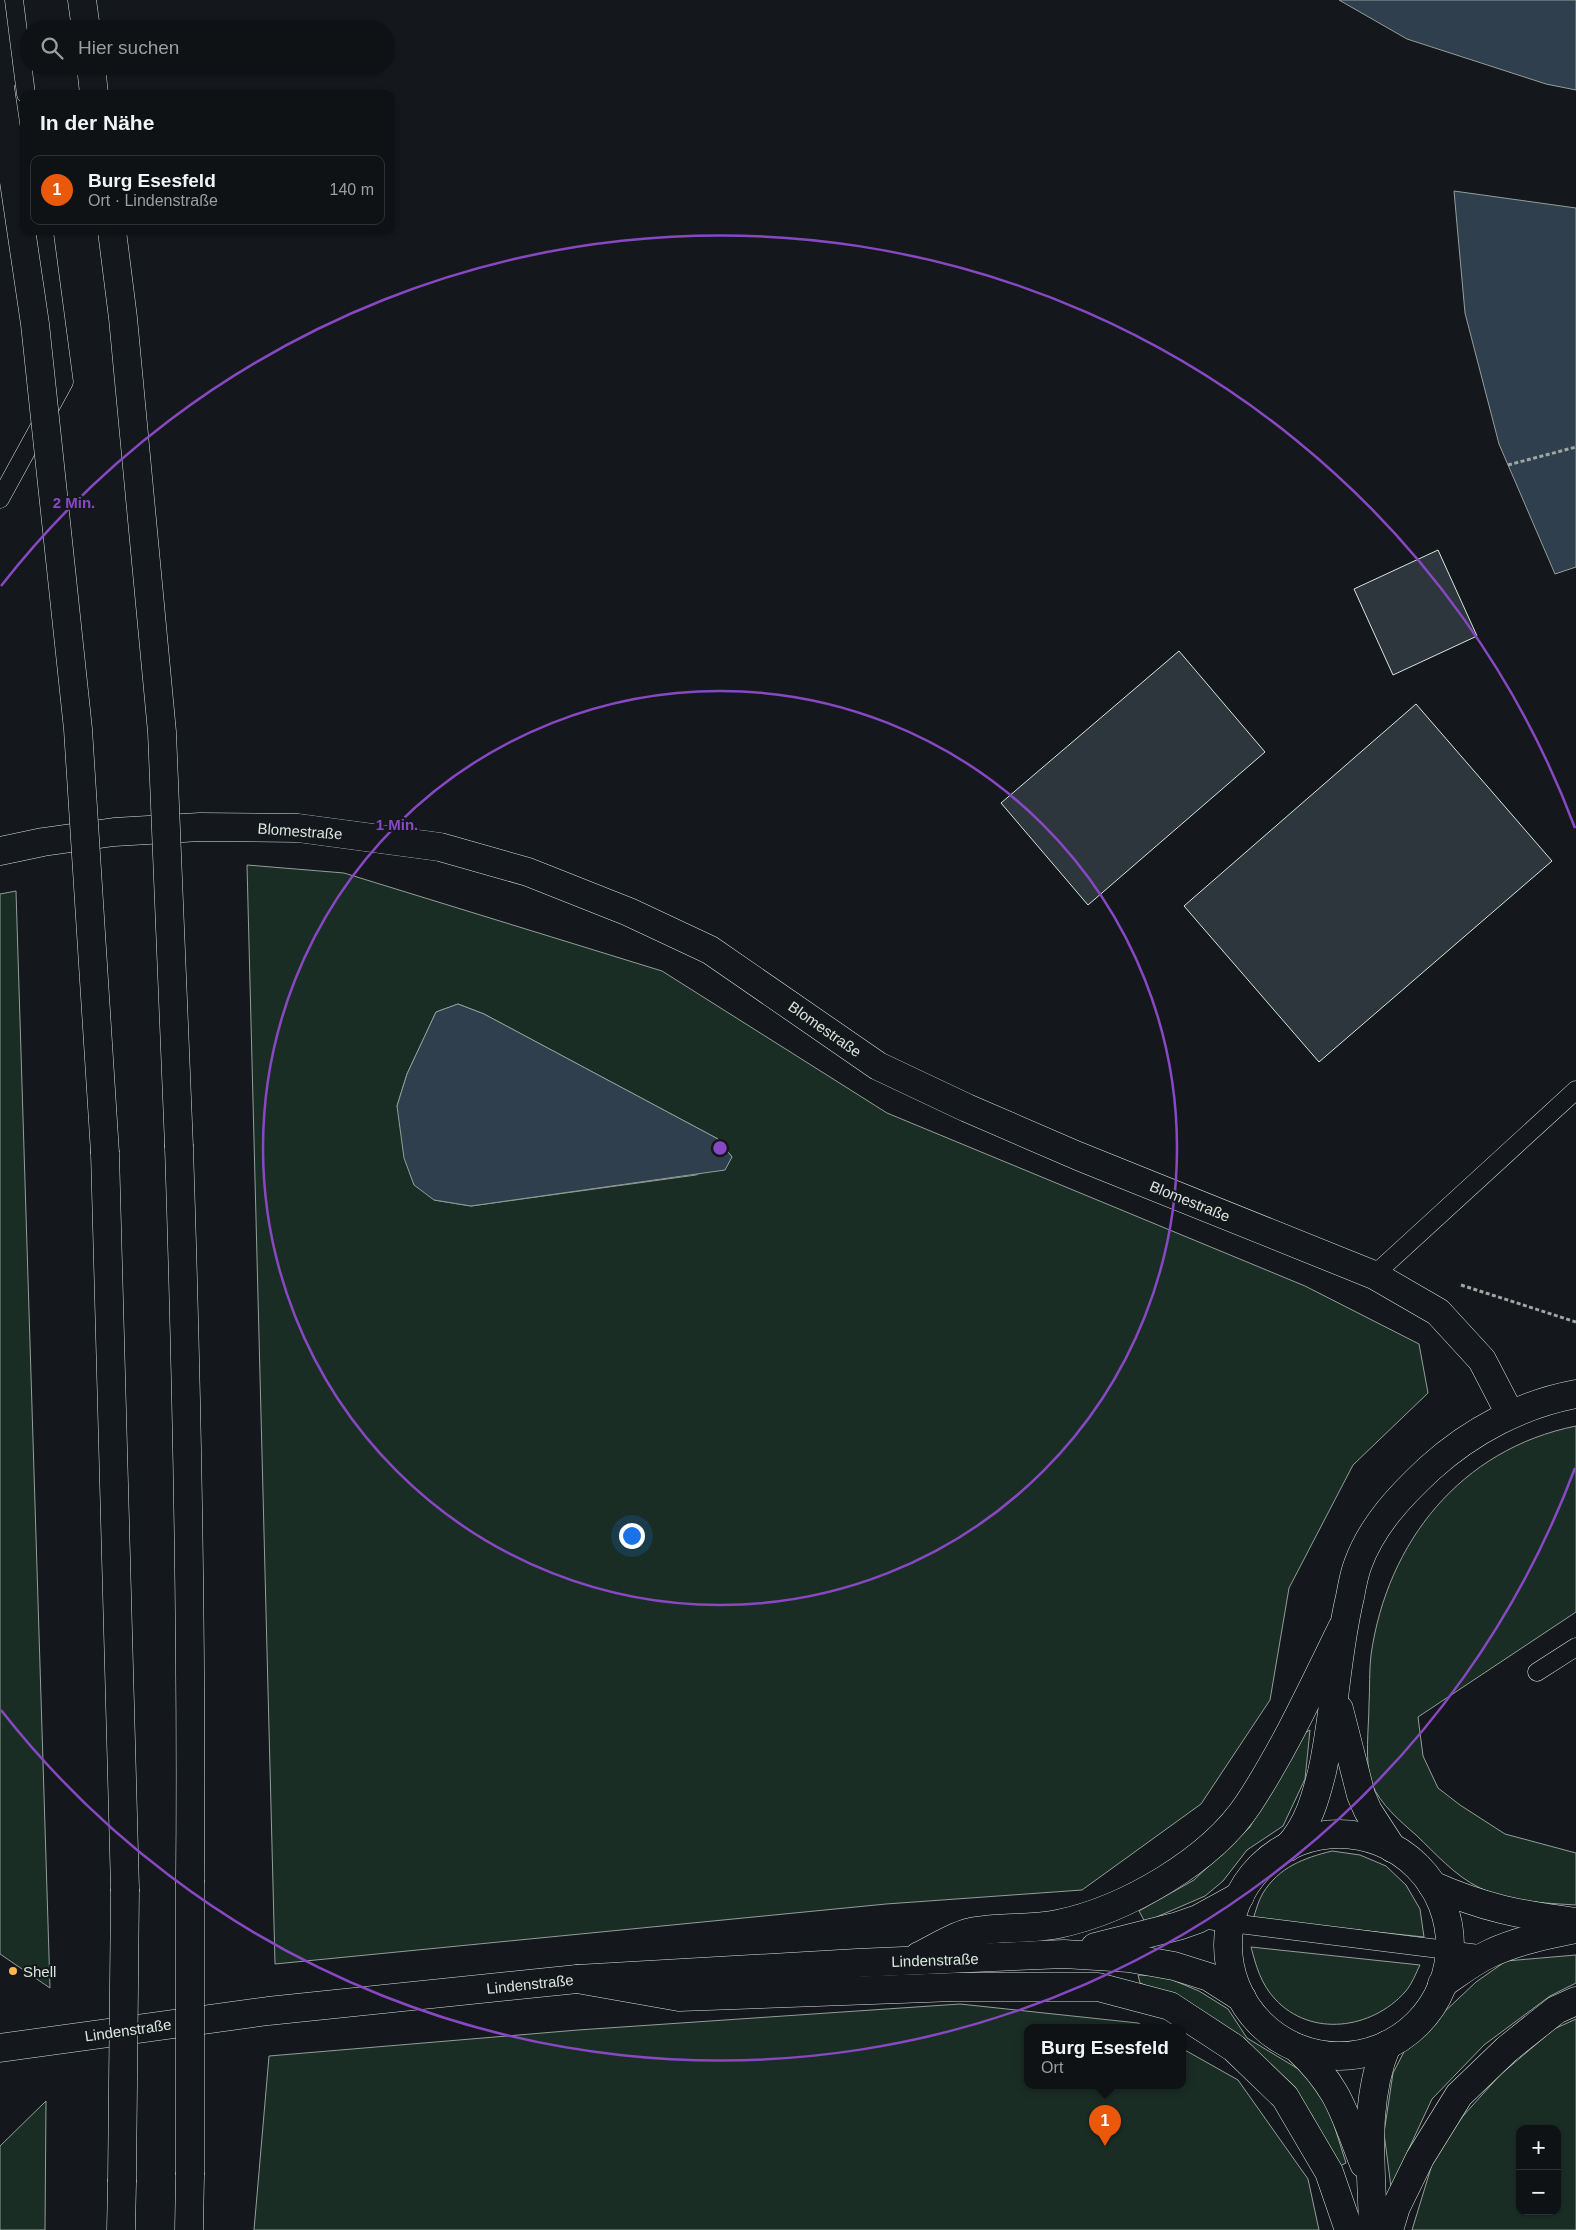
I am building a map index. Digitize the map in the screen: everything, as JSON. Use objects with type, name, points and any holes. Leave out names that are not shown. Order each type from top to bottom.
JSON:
[{"type":"main road","points":[[82,0],[85,20]]},
{"type":"main road","points":[[92,75],[94,90]]},
{"type":"main road","points":[[0,87],[20,219]]},
{"type":"main road","points":[[22,235],[36,324],[78,729],[104,1153],[125,1889],[121,2230]]},
{"type":"main road","points":[[113,235],[123,318],[162,732],[179,1147],[187,1398],[192,1706],[189,2230]]},
{"type":"main road","name":"Blomestraße","points":[[0,851],[43,842],[114,832],[200,827],[298,828],[440,846],[528,872],[629,912],[710,950],[878,1066],[967,1108],[1078,1156],[1374,1275],[1438,1312],[1482,1360],[1510,1414]]},
{"type":"main road","points":[[1288,1847],[1304,1826],[1316,1796],[1328,1745],[1342,1628],[1358,1564],[1372,1535],[1399,1497],[1451,1449],[1510,1414],[1551,1398],[1576,1394]]},
{"type":"main road","points":[[908,1961],[970,1932],[1058,1924],[1121,1904],[1166,1880],[1212,1846],[1249,1804],[1300,1713],[1342,1628]]},
{"type":"main road","points":[[1335,1695],[1361,1795],[1376,1825],[1392,1848]]},
{"type":"main road","points":[[1298,2048],[1320,2054],[1343,2056],[1366,2053],[1387,2045],[1405,2034],[1421,2020],[1433,2003],[1442,1984],[1450,1950],[1447,1921],[1441,1902],[1432,1885],[1414,1864],[1392,1848],[1365,1838],[1336,1834],[1316,1837],[1288,1847],[1260,1867],[1240,1896],[1230,1923],[1228,1956],[1233,1978],[1242,1998],[1265,2028],[1298,2048],[1316,2065],[1333,2088],[1344,2109],[1370,2179]]},
{"type":"main road","points":[[1432,1885],[1481,1905],[1526,1916],[1576,1922]]},
{"type":"main road","name":"Lindenstraße","points":[[1064,1954],[1147,1935],[1198,1919],[1240,1896]]},
{"type":"main road","points":[[1442,1984],[1487,1955],[1523,1941],[1576,1929]]},
{"type":"main road","name":"Lindenstraße","points":[[0,2048],[268,2011],[577,1980],[1064,1954],[1129,1958],[1174,1966],[1209,1977],[1242,1998]]},
{"type":"main road","points":[[577,1980],[678,1997],[955,1987],[1098,1987],[1170,2006],[1234,2048],[1285,2097],[1329,2172],[1349,2230]]},
{"type":"main road","points":[[1389,2230],[1396,2207],[1420,2158],[1459,2094],[1508,2049],[1556,2010],[1576,2001]]},
{"type":"main road","points":[[1373,2230],[1370,2179],[1373,2098],[1379,2068],[1387,2045]]},
{"type":"lane","points":[[14,0],[20,47]]},
{"type":"lane","points":[[24,75],[25,90]]},
{"type":"lane","points":[[0,499],[64,382],[45,235]]},
{"type":"lane","points":[[1374,1275],[1576,1090]]},
{"type":"lane","points":[[1537,1672],[1576,1647]]},
{"type":"lane","points":[[1198,1919],[1487,1955]]},
{"type":"path","points":[[1508,465],[1576,447]]},
{"type":"path","points":[[1456,1282],[1473,1290],[1576,1322]]},
{"type":"green space","points":[[247,865],[344,873],[662,971],[887,1113],[1305,1286],[1419,1344],[1428,1393],[1353,1465],[1289,1588],[1270,1700],[1201,1804],[1082,1890],[886,1904],[275,1964]],"holes":[[[458,1004],[484,1014],[718,1139],[732,1157],[696,1175],[471,1206],[434,1200],[397,1106],[407,1074],[436,1012]]]},
{"type":"green space","points":[[16,891],[50,1988],[0,1954],[0,894]]},
{"type":"green space","points":[[1576,1426],[1576,1612],[1418,1717],[1423,1756],[1438,1788],[1460,1805],[1505,1834],[1576,1853],[1576,1905],[1527,1901],[1503,1896],[1480,1888],[1462,1877],[1397,1818],[1380,1798],[1370,1776],[1368,1745],[1371,1655],[1380,1614],[1394,1575],[1413,1539],[1436,1507],[1465,1479],[1498,1456],[1535,1438]]},
{"type":"green space","points":[[1310,1730],[1305,1779],[1283,1826],[1247,1850],[1223,1881],[1205,1896],[1145,1922],[1139,1911],[1194,1880],[1250,1827],[1299,1736]]},
{"type":"green space","points":[[1332,1851],[1360,1855],[1386,1866],[1406,1885],[1420,1909],[1424,1937],[1253,1919],[1261,1896],[1277,1876],[1293,1865]]},
{"type":"green space","points":[[1251,1947],[1420,1965],[1405,1992],[1391,2005],[1359,2021],[1323,2024],[1306,2020],[1290,2011],[1275,1999],[1257,1968]]},
{"type":"green space","points":[[1576,1955],[1576,1983],[1550,1996],[1484,2045],[1432,2099],[1391,2187],[1384,2133],[1393,2073],[1406,2048],[1476,1982],[1506,1961]]},
{"type":"green space","points":[[1138,1975],[1163,1976],[1199,1991],[1228,2009],[1247,2038],[1305,2073],[1326,2100],[1346,2163],[1336,2168],[1312,2115],[1271,2067],[1187,2002],[1140,1983]]},
{"type":"green space","points":[[960,2004],[1138,2023],[1140,2024],[1024,2024],[1024,2089],[1186,2089],[1186,2051],[1238,2080],[1308,2179],[1319,2230],[254,2230],[269,2056],[578,2030]]},
{"type":"green space","points":[[1576,2019],[1576,2230],[1412,2230],[1434,2158],[1463,2116],[1500,2075],[1554,2029]]},
{"type":"green space","points":[[46,2101],[45,2230],[0,2230],[0,2146]]},
{"type":"water","points":[[1339,0],[1576,0],[1576,90],[1546,84],[1407,39]]},
{"type":"water","points":[[1454,191],[1576,208],[1576,567],[1555,574],[1499,444],[1465,313]]},
{"type":"water","points":[[458,1004],[484,1014],[718,1139],[732,1157],[725,1170],[471,1206],[434,1200],[414,1185],[404,1158],[397,1106],[407,1074],[436,1012]]},
{"type":"building","points":[[1438,550],[1477,636],[1393,675],[1354,589]]},
{"type":"building","points":[[1179,651],[1265,752],[1088,905],[1001,803]]},
{"type":"building","points":[[1416,704],[1552,861],[1319,1062],[1184,906]]},
{"type":"place","name":"Shell","points":[[13,1971]]},
{"type":"place","name":"Burg Esesfeld","points":[[1105,2146]]}]
